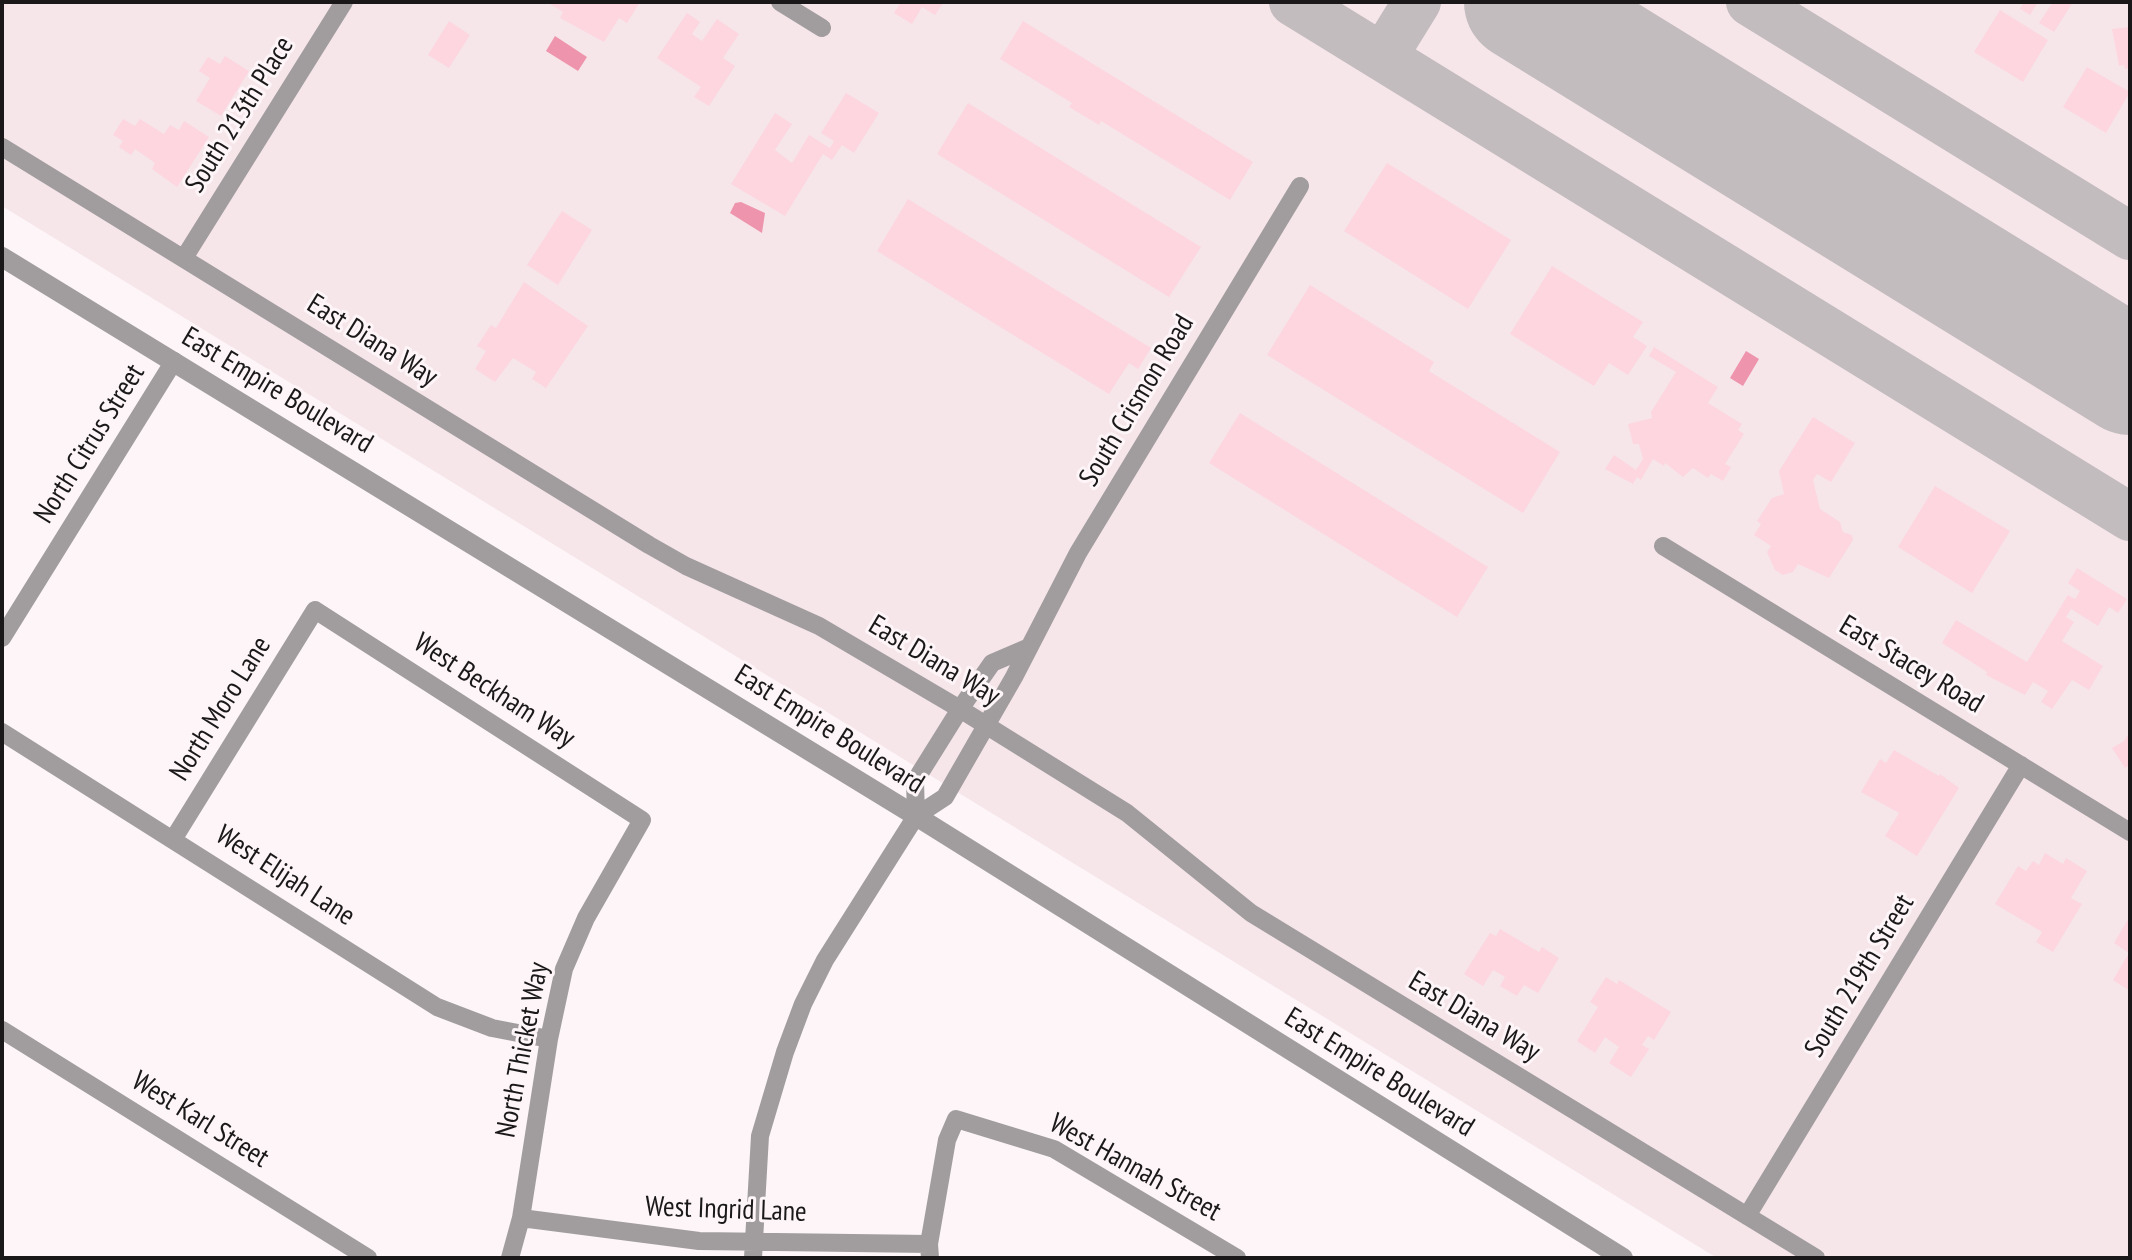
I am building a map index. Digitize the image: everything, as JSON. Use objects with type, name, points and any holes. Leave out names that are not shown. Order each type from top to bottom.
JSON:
[{"type":"street","name":"South 213th Place","points":[[184,258],[344,2]]},
{"type":"street","points":[[780,2],[822,28]]},
{"type":"street","name":"East Diana Way","points":[[2,147],[649,545],[686,566],[829,632],[960,709],[1127,813],[1251,913],[1816,1258]]},
{"type":"street","name":"South Crismon Road","points":[[916,816],[945,797],[1078,553],[1300,186]]},
{"type":"street","name":"East Empire Boulevard","points":[[2,257],[916,816],[1623,1258]]},
{"type":"street","name":"North Citrus Street","points":[[2,638],[174,361]]},
{"type":"street","name":"East Stacey Road","points":[[1663,546],[2130,832]]},
{"type":"street","name":"West Beckham Way","points":[[315,610],[642,820]]},
{"type":"street","name":"North Moro Lane","points":[[174,838],[315,610]]},
{"type":"street","points":[[753,1250],[760,1136],[803,1004],[825,960],[916,816],[915,781],[960,709],[992,663],[1027,648]]},
{"type":"street","name":"West Elijah Lane","points":[[2,732],[437,1007],[492,1028],[549,1039]]},
{"type":"street","name":"South 219th Street","points":[[1747,1216],[2021,765]]},
{"type":"street","name":"North Thicket Way","points":[[510,1258],[521,1218],[549,1039],[564,969],[586,918],[642,820]]},
{"type":"street","name":"West Karl Street","points":[[2,1030],[368,1258]]},
{"type":"street","name":"West Hannah Street","points":[[929,1251],[947,1140],[956,1119],[1054,1149],[1237,1258]]},
{"type":"street","name":"West Ingrid Lane","points":[[521,1218],[753,1250],[929,1251]]},
{"type":"shaded area","points":[[2,2],[2130,2],[2130,1258],[1717,1258],[2,206]]},
{"type":"shaded area","points":[[555,36],[587,57],[578,71],[546,51]]},
{"type":"shaded area","points":[[741,202],[765,213],[762,233],[730,213],[735,203]]},
{"type":"shaded area","points":[[1746,351],[1759,359],[1743,386],[1730,378]]},
{"type":"building","points":[[547,2],[640,2],[627,23],[619,18],[604,42],[560,18],[563,12]]},
{"type":"building","points":[[901,2],[944,2],[935,15],[922,7],[912,24],[894,13]]},
{"type":"building","points":[[2024,2],[2038,2],[2030,15],[2020,9]]},
{"type":"building","points":[[2053,2],[2073,2],[2054,32],[2039,23]]},
{"type":"building","points":[[2000,10],[2048,40],[2023,82],[1974,52]]},
{"type":"building","points":[[687,13],[700,22],[692,34],[702,41],[717,19],[739,34],[723,58],[735,66],[709,106],[694,97],[701,87],[657,58]]},
{"type":"building","points":[[449,21],[470,35],[449,68],[428,55]]},
{"type":"building","points":[[1023,21],[1253,162],[1230,200],[1101,121],[1099,125],[1069,107],[1072,103],[1000,59]]},
{"type":"building","points":[[2130,27],[2130,68],[2125,69],[2124,65],[2119,66],[2112,29]]},
{"type":"building","points":[[225,56],[249,71],[221,116],[196,101],[210,78],[199,71],[208,57],[220,64]]},
{"type":"building","points":[[2087,67],[2130,92],[2106,133],[2063,107]]},
{"type":"building","points":[[846,93],[879,113],[854,153],[842,145],[832,160],[823,154],[785,216],[731,184],[775,113],[792,124],[775,150],[792,163],[809,135],[830,148],[834,141],[821,133]]},
{"type":"building","points":[[968,103],[1201,247],[1169,297],[937,154]]},
{"type":"building","points":[[123,119],[135,126],[140,119],[164,134],[170,125],[179,130],[184,121],[209,137],[177,187],[152,169],[155,163],[135,149],[131,155],[119,147],[123,141],[113,135]]},
{"type":"building","points":[[1387,163],[1511,240],[1468,309],[1344,231]]},
{"type":"building","points":[[908,199],[1151,348],[1138,369],[1129,363],[1109,394],[877,251]]},
{"type":"building","points":[[562,211],[592,230],[558,285],[527,265]]},
{"type":"building","points":[[1552,266],[1643,322],[1633,337],[1647,346],[1628,375],[1609,363],[1594,386],[1510,334]]},
{"type":"building","points":[[524,282],[588,326],[546,388],[532,379],[536,372],[513,358],[495,382],[475,369],[486,351],[477,346],[491,325],[496,328]]},
{"type":"building","points":[[1310,285],[1434,362],[1429,371],[1560,452],[1523,513],[1267,355]]},
{"type":"building","points":[[1654,347],[1718,387],[1708,403],[1742,424],[1738,430],[1744,434],[1725,464],[1731,467],[1723,481],[1711,474],[1708,478],[1693,468],[1683,477],[1665,463],[1664,466],[1653,459],[1641,480],[1637,477],[1633,484],[1605,469],[1614,455],[1636,470],[1643,459],[1639,444],[1633,444],[1628,424],[1652,418],[1651,412],[1676,372],[1649,356]]},
{"type":"building","points":[[1240,413],[1488,567],[1457,617],[1209,463]]},
{"type":"building","points":[[1813,417],[1855,443],[1831,482],[1817,474],[1813,480],[1820,509],[1840,522],[1843,532],[1852,535],[1853,540],[1829,578],[1798,564],[1793,572],[1783,575],[1775,570],[1767,552],[1771,546],[1754,535],[1761,524],[1757,521],[1772,498],[1784,494],[1779,471]]},
{"type":"building","points":[[1935,486],[2010,531],[1972,593],[1898,547]]},
{"type":"building","points":[[2077,568],[2127,599],[2118,613],[2109,607],[2098,626],[2071,609],[2066,617],[2074,622],[2062,641],[2103,666],[2089,690],[2072,680],[2052,709],[2041,702],[2048,691],[2033,682],[2025,695],[1986,675],[1987,672],[1942,643],[1956,620],[2027,662],[2068,595],[2075,599],[2080,591],[2068,583]]},
{"type":"building","points":[[2130,732],[2130,765],[2125,768],[2112,748],[2124,741]]},
{"type":"building","points":[[1894,750],[1940,774],[1959,788],[1917,856],[1885,836],[1899,813],[1861,792],[1880,759],[1886,763]]},
{"type":"building","points":[[2045,853],[2063,864],[2066,858],[2087,871],[2071,898],[2082,904],[2053,952],[2036,942],[2042,932],[1995,904],[2018,866],[2026,871],[2033,861],[2039,865]]},
{"type":"building","points":[[2130,916],[2130,991],[2113,980],[2129,953],[2114,943]]},
{"type":"building","points":[[1500,929],[1539,952],[1542,947],[1559,958],[1538,993],[1524,985],[1517,996],[1500,986],[1505,977],[1493,970],[1483,986],[1464,974],[1490,933],[1496,936]]},
{"type":"building","points":[[1606,977],[1617,984],[1619,980],[1671,1012],[1654,1040],[1648,1036],[1642,1045],[1649,1049],[1631,1077],[1609,1063],[1619,1047],[1605,1037],[1595,1053],[1577,1041],[1598,1007],[1590,1002]]},
{"type":"taxiway","points":[[1293,2],[2130,517]]},
{"type":"taxiway","points":[[1383,57],[1417,2]]},
{"type":"taxiway","points":[[1750,2],[2130,236]]},
{"type":"runway","points":[[1523,2],[2130,376]]}]
